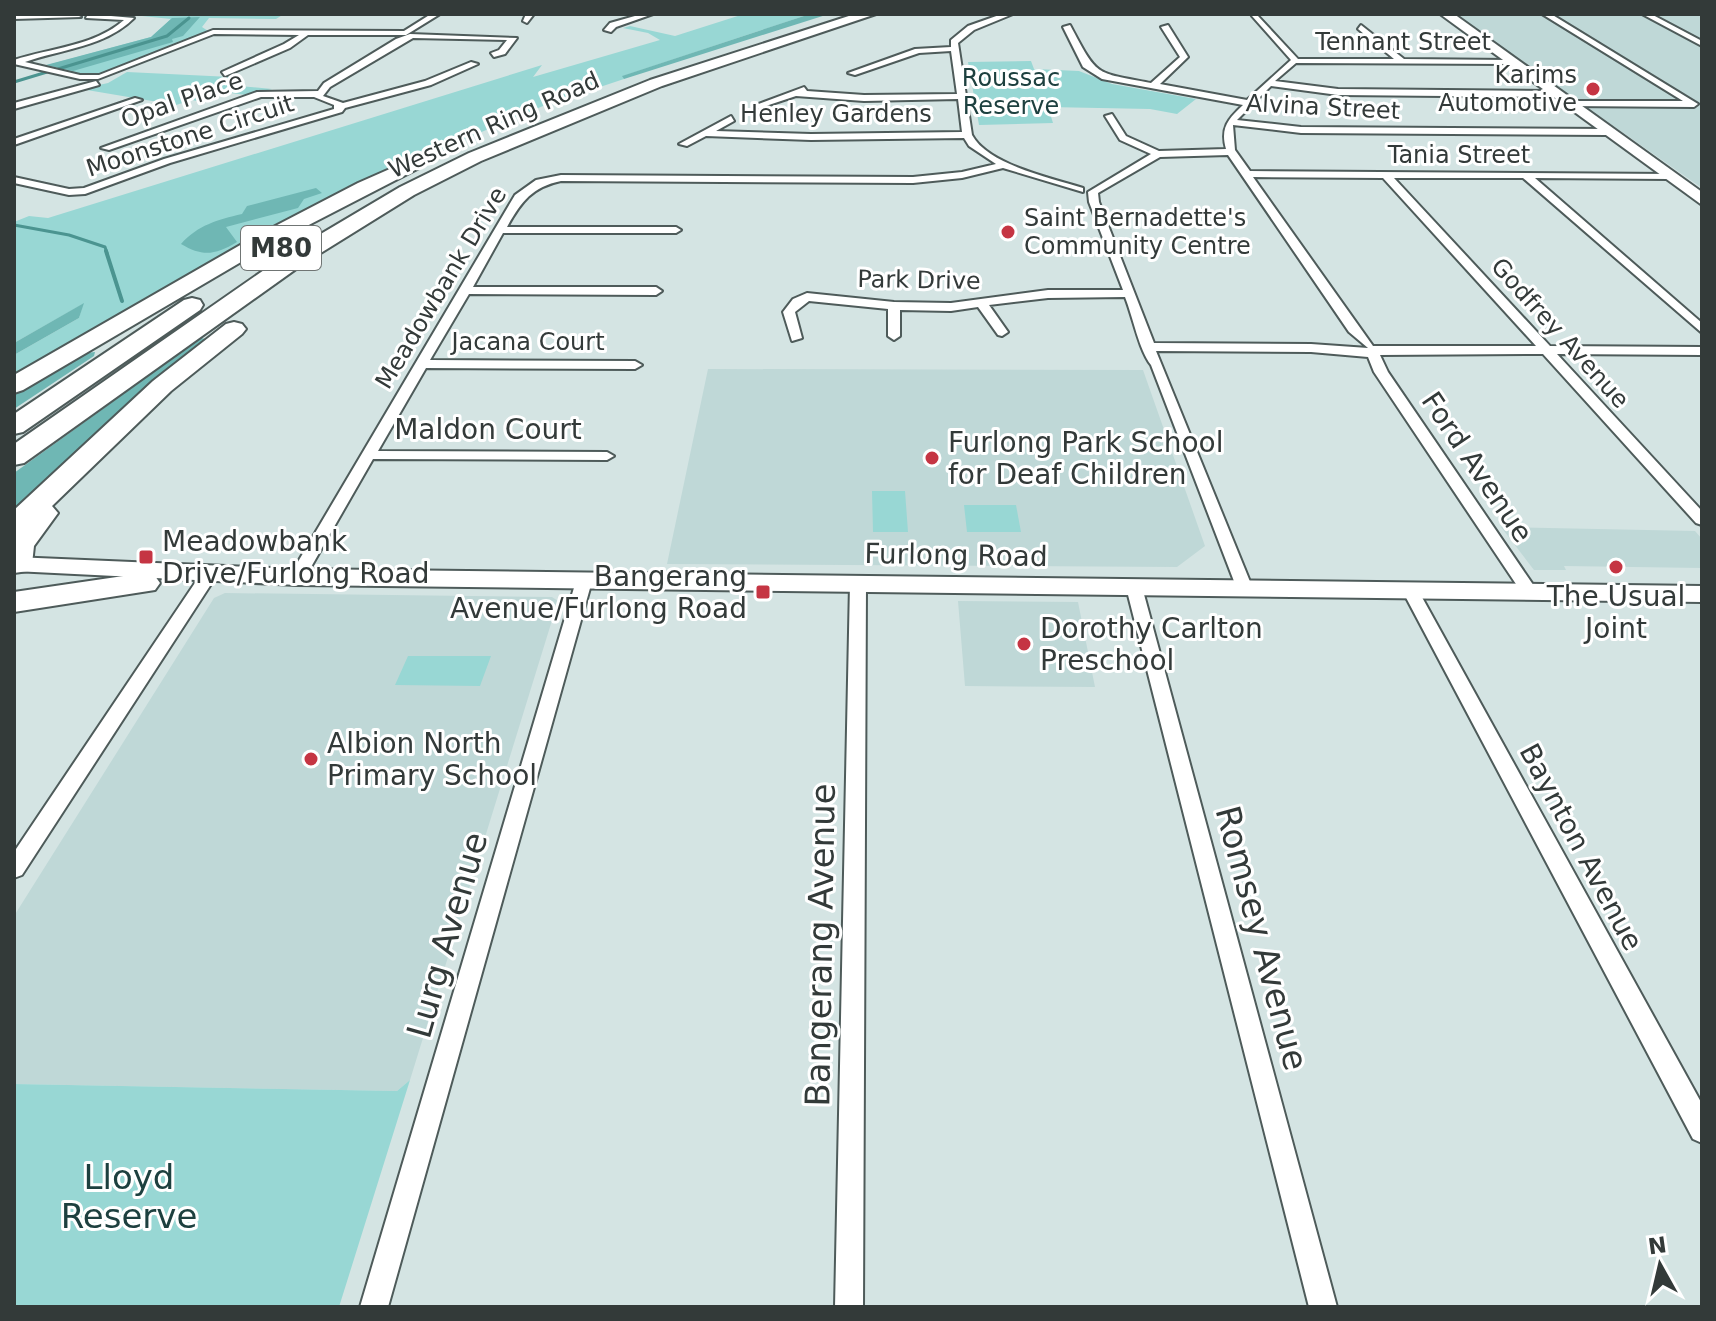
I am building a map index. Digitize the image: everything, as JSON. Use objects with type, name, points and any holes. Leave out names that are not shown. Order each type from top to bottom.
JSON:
[{"type":"highway","name":"Western Ring Road","points":[[14,426],[239,274],[329,219],[423,168],[566,104],[842,14]]},
{"type":"highway","name":"Western Ring Road","points":[[14,457],[295,259],[369,212],[475,157],[656,83],[869,14]]},
{"type":"highway","points":[[14,385],[349,193],[495,129],[566,104]]},
{"type":"highway","points":[[14,526],[162,386],[314,267],[475,157]]},
{"type":"highway","points":[[15,564],[19,546],[31,527],[124,424]]},
{"type":"highway","points":[[14,602],[144,583]]},
{"type":"main road","points":[[1438,14],[1464,29]]},
{"type":"main road","points":[[1446,14],[1702,200]]},
{"type":"street","name":"Moonstone Circuit","points":[[336,107],[318,97],[327,85],[436,14]]},
{"type":"street","points":[[597,30],[611,31],[619,23],[649,14]]},
{"type":"street","points":[[1009,14],[962,32],[954,42],[967,135],[978,150],[1004,165],[1089,191],[1158,154]]},
{"type":"street","points":[[1546,14],[1697,104]]},
{"type":"street","points":[[1646,14],[1702,44]]},
{"type":"street","points":[[14,17],[130,18],[121,28],[104,36],[15,62]]},
{"type":"street","points":[[1230,122],[1289,63],[1296,61],[1255,18]]},
{"type":"street","points":[[1067,27],[1091,70],[1114,80],[1248,103]]},
{"type":"street","points":[[1152,87],[1184,57],[1165,27]]},
{"type":"street","points":[[1361,27],[1401,61]]},
{"type":"street","points":[[14,106],[96,79],[213,32],[513,38],[502,52],[492,56]]},
{"type":"street","points":[[224,74],[287,46],[306,33]]},
{"type":"street","points":[[852,73],[918,51],[954,49]]},
{"type":"street","name":"Tennant Street","points":[[1296,61],[1510,62]]},
{"type":"street","points":[[15,62],[96,79]]},
{"type":"street","points":[[336,107],[428,83],[469,64],[486,66]]},
{"type":"street","points":[[1268,83],[1338,92],[1554,94]]},
{"type":"street","points":[[757,106],[822,84]]},
{"type":"street","points":[[795,93],[864,98],[960,96]]},
{"type":"street","name":"Opal Place","points":[[106,147],[260,94],[319,94]]},
{"type":"street","points":[[14,142],[134,99],[152,100]]},
{"type":"street","points":[[1569,104],[1697,104]]},
{"type":"street","name":"Moonstone Circuit","points":[[14,180],[69,192],[85,191],[167,161],[336,107]]},
{"type":"street","points":[[1109,116],[1123,138],[1158,154],[1236,157]]},
{"type":"street","name":"Henley Gardens","points":[[684,144],[731,119]]},
{"type":"street","name":"Alvina Street","points":[[1230,122],[1320,130],[1607,132]]},
{"type":"street","name":"Ford Avenue","points":[[1230,122],[1226,138],[1241,168],[1253,178],[1530,592]]},
{"type":"street","name":"Henley Gardens","points":[[705,133],[811,137],[967,135]]},
{"type":"street","name":"Meadowbank Drive","points":[[297,577],[523,192],[540,182],[561,178],[913,180],[962,175],[1004,165]]},
{"type":"street","name":"Godfrey Avenue","points":[[1386,175],[1702,520]]},
{"type":"street","points":[[1526,176],[1702,329]]},
{"type":"street","name":"Tania Street","points":[[1253,178],[1669,176]]},
{"type":"street","points":[[1089,191],[1144,329],[1143,336],[1155,346],[1702,351]]},
{"type":"street","points":[[500,230],[676,230]]},
{"type":"street","points":[[464,290],[656,291]]},
{"type":"street","name":"Park Drive","points":[[796,338],[789,312],[801,298],[894,306],[983,305],[1048,294],[1130,293]]},
{"type":"street","points":[[983,305],[1002,332]]},
{"type":"street","points":[[894,306],[894,336]]},
{"type":"street","points":[[1155,346],[1151,358],[1157,364],[1245,589]]},
{"type":"street","name":"Jacana Court","points":[[422,364],[635,365]]},
{"type":"street","name":"Maldon Court","points":[[368,455],[607,456]]},
{"type":"street","name":"Furlong Road","points":[[15,564],[297,577],[1410,590],[1698,598]]},
{"type":"street","points":[[14,869],[209,575]]},
{"type":"street","name":"Furlong Road","points":[[14,593],[209,575]]},
{"type":"street","name":"Lurg Avenue","points":[[374,1307],[584,581]]},
{"type":"street","name":"Bangerang Avenue","points":[[849,1307],[858,584]]},
{"type":"street","name":"Romsey Avenue","points":[[1134,587],[1323,1307]]},
{"type":"street","name":"Baynton Avenue","points":[[1410,590],[1702,1130]]},
{"type":"shaded area","points":[[810,14],[829,14],[624,79],[622,76]]},
{"type":"shaded area","points":[[1455,14],[1702,14],[1702,188],[1516,58]]},
{"type":"shaded area","points":[[200,17],[183,36],[172,39],[173,42],[73,71],[46,65],[151,37],[172,18]]},
{"type":"shaded area","points":[[316,188],[322,193],[304,199],[298,208],[226,227],[237,242],[222,250],[203,253],[181,244],[208,224],[242,214],[247,206]]},
{"type":"shaded area","points":[[84,303],[79,318],[14,355],[14,343]]},
{"type":"shaded area","points":[[201,338],[211,340],[14,518],[14,473]]},
{"type":"shaded area","points":[[95,352],[94,356],[14,409],[14,393],[85,353]]},
{"type":"shaded area","name":"Furlong Park School for Deaf Children","points":[[708,369],[1143,370],[1205,546],[1177,567],[667,564]]},
{"type":"shaded area","points":[[1501,527],[1695,531],[1702,539],[1702,568],[1564,566],[1566,570],[1534,570]]},
{"type":"shaded area","name":"Albion North Primary School","points":[[225,593],[552,597],[558,601],[410,1080],[397,1091],[14,1084],[14,916],[214,598]]},
{"type":"shaded area","name":"Dorothy Carlton Preschool","points":[[958,601],[1078,602],[1095,687],[965,686]]},
{"type":"green space","points":[[284,14],[276,19],[209,18],[202,27],[208,31],[104,74],[86,76],[40,67],[151,37],[171,19],[142,16]]},
{"type":"green space","points":[[744,14],[810,14],[543,106],[353,186],[14,374],[14,355],[79,318],[83,304],[14,343],[14,222],[29,216],[48,218],[542,65],[533,77],[660,40],[648,33],[623,28],[630,26],[675,36]]},
{"type":"green space","name":"Roussac Reserve","points":[[1031,61],[1034,69],[1079,71],[1112,84],[1196,99],[1177,114],[1150,109],[1048,107],[1053,123],[979,125],[968,62]]},
{"type":"green space","points":[[127,72],[231,77],[217,84],[272,89],[246,95],[223,92],[202,102],[192,100],[176,105],[81,89],[108,83]]},
{"type":"green space","points":[[872,491],[905,491],[908,532],[873,532]]},
{"type":"green space","points":[[964,505],[1016,505],[1021,532],[967,532]]},
{"type":"green space","points":[[408,656],[491,656],[480,686],[395,685]]},
{"type":"green space","name":"Lloyd Reserve","points":[[410,1080],[339,1307],[14,1307],[14,1084],[397,1091]]},
{"type":"waterway","points":[[58,69],[167,36],[189,18]]},
{"type":"waterway","points":[[14,82],[47,72]]},
{"type":"waterway","points":[[14,225],[69,235],[105,247],[107,253]]},
{"type":"waterway","points":[[106,251],[122,301]]},
{"type":"place","name":"Karims Automotive","points":[[1593,89]]},
{"type":"place","name":"Saint Bernadette's Community Centre","points":[[1008,232]]},
{"type":"place","name":"Furlong Park School for Deaf Children","points":[[932,458]]},
{"type":"place","name":"Meadowbank Drive/Furlong Road","points":[[146,557]]},
{"type":"place","name":"The Usual Joint","points":[[1616,567]]},
{"type":"place","name":"Bangerang Avenue/Furlong Road","points":[[763,592]]},
{"type":"place","name":"Dorothy Carlton Preschool","points":[[1024,644]]},
{"type":"place","name":"Albion North Primary School","points":[[311,759]]}]
